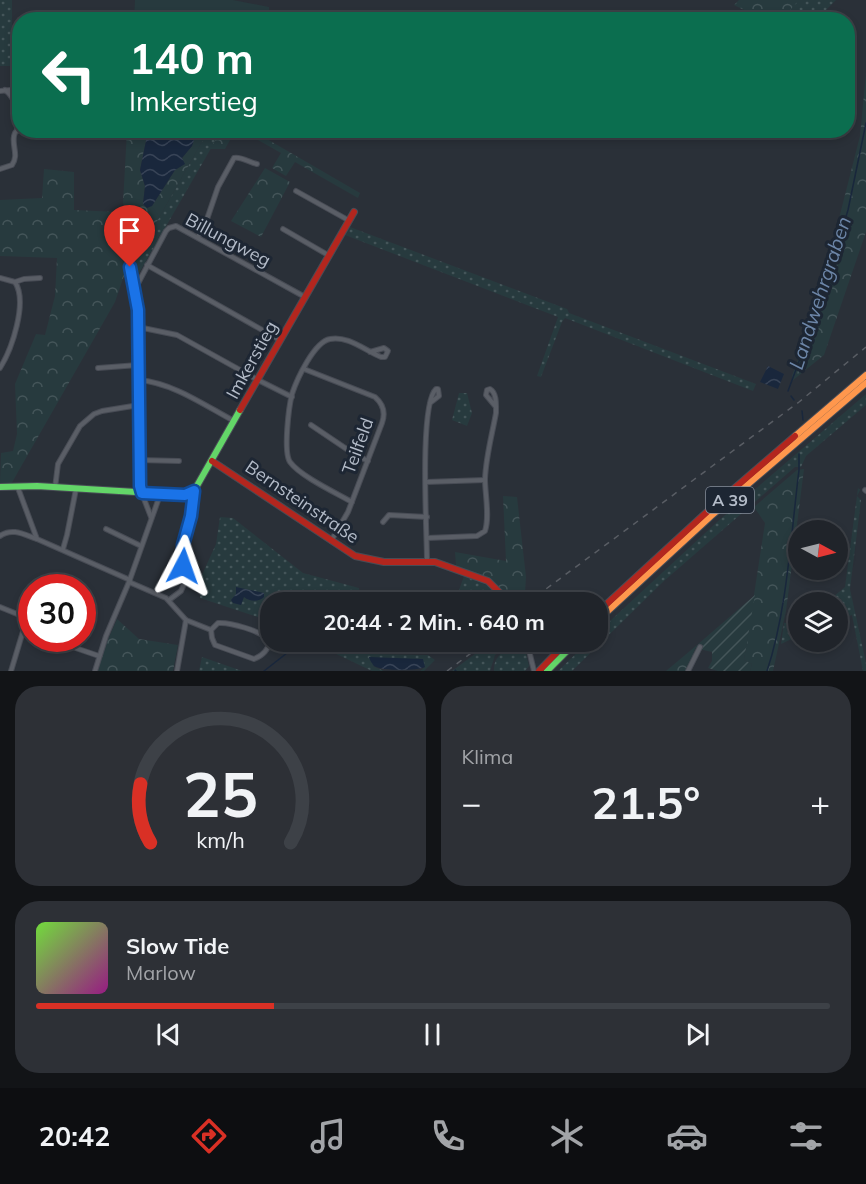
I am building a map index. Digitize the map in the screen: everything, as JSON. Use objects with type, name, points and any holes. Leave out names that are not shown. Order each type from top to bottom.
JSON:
[{"type":"main road","name":"Imkerstieg","points":[[194,491],[354,212]]},
{"type":"main road","name":"A 39","points":[[608,603],[707,512],[866,375]]},
{"type":"main road","name":"A 39","points":[[608,611],[711,516],[866,383]]},
{"type":"main road","name":"Bernsteinstraße","points":[[213,461],[346,552],[362,559],[384,562],[427,561],[488,581],[501,592]]},
{"type":"main road","points":[[0,487],[185,495],[194,491]]},
{"type":"main road","points":[[539,671],[557,652]]},
{"type":"main road","points":[[547,671],[566,652]]},
{"type":"street","points":[[0,169],[8,167],[15,159],[14,138]]},
{"type":"street","points":[[198,237],[206,222],[218,187],[234,158],[238,157],[249,163],[257,164]]},
{"type":"street","points":[[296,191],[348,220]]},
{"type":"street","name":"Billungweg","points":[[134,290],[169,228],[180,227],[305,297]]},
{"type":"street","points":[[283,229],[328,255]]},
{"type":"street","points":[[128,249],[138,310],[140,486],[151,517]]},
{"type":"street","points":[[147,265],[281,340]]},
{"type":"street","points":[[0,278],[15,282],[40,278]]},
{"type":"street","points":[[0,368],[17,332],[19,289],[15,282]]},
{"type":"street","points":[[138,327],[173,333],[292,397]]},
{"type":"street","points":[[352,502],[304,473],[288,459],[287,442],[292,397],[304,369],[318,346],[330,339],[343,339],[370,352]]},
{"type":"street","points":[[98,368],[138,366]]},
{"type":"street","name":"Teilfeld","points":[[304,369],[375,397],[382,405],[384,417],[352,502],[331,541]]},
{"type":"street","points":[[139,380],[160,384],[180,392],[235,422]]},
{"type":"street","points":[[427,561],[426,430],[430,403]]},
{"type":"street","points":[[55,488],[58,464],[80,426],[94,414],[102,411],[139,405]]},
{"type":"street","points":[[427,538],[477,537],[487,526],[485,480],[488,448],[496,407]]},
{"type":"street","points":[[311,425],[354,454],[368,460]]},
{"type":"street","points":[[139,460],[179,461]]},
{"type":"street","points":[[426,482],[485,480]]},
{"type":"street","points":[[18,488],[37,539]]},
{"type":"street","points":[[63,549],[68,535],[76,489]]},
{"type":"street","points":[[170,600],[181,591],[184,584],[182,547],[191,516],[194,491]]},
{"type":"street","points":[[95,671],[130,581],[160,494]]},
{"type":"street","points":[[383,522],[389,515],[427,517]]},
{"type":"street","points":[[106,529],[141,546]]},
{"type":"street","points":[[0,536],[4,532],[14,531],[63,549],[170,600],[186,620],[212,630]]},
{"type":"street","points":[[0,607],[27,618],[10,671]]},
{"type":"street","points":[[177,671],[186,620]]},
{"type":"street","points":[[218,623],[226,623],[262,634],[269,640],[270,645],[257,658],[250,658],[215,645],[212,630],[218,623]]},
{"type":"street","points":[[688,671],[700,647]]},
{"type":"street","points":[[87,652],[99,656]]},
{"type":"street","points":[[529,652],[534,671]]},
{"type":"green space","points":[[0,0],[12,0],[12,66],[0,66]]},
{"type":"green space","points":[[135,0],[233,0],[269,7],[269,12],[134,12]]},
{"type":"green space","points":[[739,0],[836,0],[824,12],[748,12],[734,5]]},
{"type":"green space","points":[[745,0],[799,0],[788,12],[752,12],[739,6]]},
{"type":"green space","points":[[866,73],[866,232],[824,355],[792,381],[817,305],[860,136]]},
{"type":"green space","points":[[127,138],[147,138],[140,170],[145,186],[143,204],[152,206],[175,170],[184,164],[182,158],[192,146],[194,138],[204,138],[134,262],[123,203]]},
{"type":"green space","points":[[204,138],[217,138],[131,287],[134,262]]},
{"type":"green space","points":[[217,138],[231,138],[225,149],[210,149]]},
{"type":"green space","points":[[254,138],[265,138],[360,193],[358,198],[295,162],[286,176],[272,168],[281,153]]},
{"type":"green space","points":[[265,168],[290,182],[261,237],[231,221]]},
{"type":"green space","points":[[44,169],[74,172],[74,210],[118,212],[128,264],[115,302],[10,486],[0,484],[1,453],[13,451],[17,434],[15,384],[36,334],[45,335],[55,296],[57,258],[0,256],[0,200],[42,198]]},
{"type":"green space","points":[[350,227],[756,384],[753,391],[565,318],[541,377],[537,376],[558,317],[345,235]]},
{"type":"green space","points":[[459,393],[467,393],[472,413],[467,426],[452,420]]},
{"type":"green space","points":[[866,394],[866,405],[806,456],[801,467],[795,467],[664,581],[608,636],[608,623],[717,522]]},
{"type":"green space","points":[[804,469],[798,520],[788,520],[788,580],[790,580],[786,611],[773,671],[750,671],[752,664],[744,660],[765,523],[754,507],[797,470]]},
{"type":"green space","points":[[858,488],[860,490],[857,496],[861,500],[850,589],[866,671],[863,671],[852,615],[848,616],[848,592],[839,592],[848,580],[848,564]]},
{"type":"green space","points":[[503,496],[517,497],[526,577],[525,592],[501,592],[479,576],[456,565],[455,552],[506,561]]},
{"type":"green space","points":[[220,517],[233,518],[303,573],[359,588],[359,592],[260,592],[260,618],[200,598],[201,577],[216,544]]},
{"type":"green space","points":[[464,576],[493,588],[497,592],[480,592],[459,590]]},
{"type":"green space","points":[[755,595],[744,660],[752,664],[750,671],[718,671],[708,668],[712,661],[712,652],[695,648]]},
{"type":"green space","points":[[117,619],[139,639],[178,645],[173,671],[98,671],[102,653]]},
{"type":"green space","points":[[784,623],[788,623],[788,641],[781,644]]},
{"type":"green space","points":[[697,645],[686,671],[666,671]]},
{"type":"green space","points":[[332,652],[428,655],[435,660],[424,671],[420,671],[425,667],[373,666],[384,671],[372,671]]},
{"type":"green space","points":[[478,652],[500,652],[495,655],[490,671],[452,671]]},
{"type":"green space","points":[[526,652],[529,666],[525,671],[494,671],[496,661],[501,654]]},
{"type":"green space","points":[[578,652],[591,652],[572,671],[558,671]]},
{"type":"green space","points":[[202,657],[242,671],[199,671]]},
{"type":"water","points":[[147,138],[189,140],[195,138],[192,146],[182,158],[185,164],[175,170],[152,206],[147,208],[143,204],[145,186],[140,170]]},
{"type":"water","points":[[768,366],[784,374],[778,389],[760,382]]},
{"type":"water","points":[[236,587],[260,592],[260,600],[254,601],[244,597],[241,605],[233,603],[231,600],[236,594]]},
{"type":"water","points":[[369,657],[423,659],[425,667],[407,670],[378,668],[374,666]]},
{"type":"waterway","name":"Landwehrgraben","points":[[788,391],[817,313],[848,210],[866,123]]},
{"type":"waterway","name":"Landwehrgraben","points":[[791,396],[794,400]]},
{"type":"waterway","name":"Landwehrgraben","points":[[802,411],[803,420]]},
{"type":"waterway","name":"Landwehrgraben","points":[[767,671],[784,598],[799,454]]},
{"type":"waterway","points":[[264,671],[288,652]]},
{"type":"railway","points":[[542,592],[799,402],[866,347]]},
{"type":"railway","points":[[447,671],[473,652]]},
{"type":"traffic: fast","points":[[0,487],[37,486],[185,495],[194,491],[240,410]]},
{"type":"traffic: fast","points":[[547,671],[566,652]]},
{"type":"traffic: slow","points":[[795,436],[866,375]]},
{"type":"traffic: slow","points":[[608,611],[711,516],[866,383]]},
{"type":"traffic: jam","points":[[240,410],[354,212]]},
{"type":"traffic: jam","points":[[608,603],[707,512],[795,436]]},
{"type":"traffic: jam","points":[[212,461],[355,556],[384,562],[435,562],[488,581],[499,592]]},
{"type":"traffic: jam","points":[[539,671],[557,652]]},
{"type":"route","points":[[130,267],[138,310],[140,486],[142,493],[185,495],[194,491],[191,516],[183,545],[183,566]]}]
